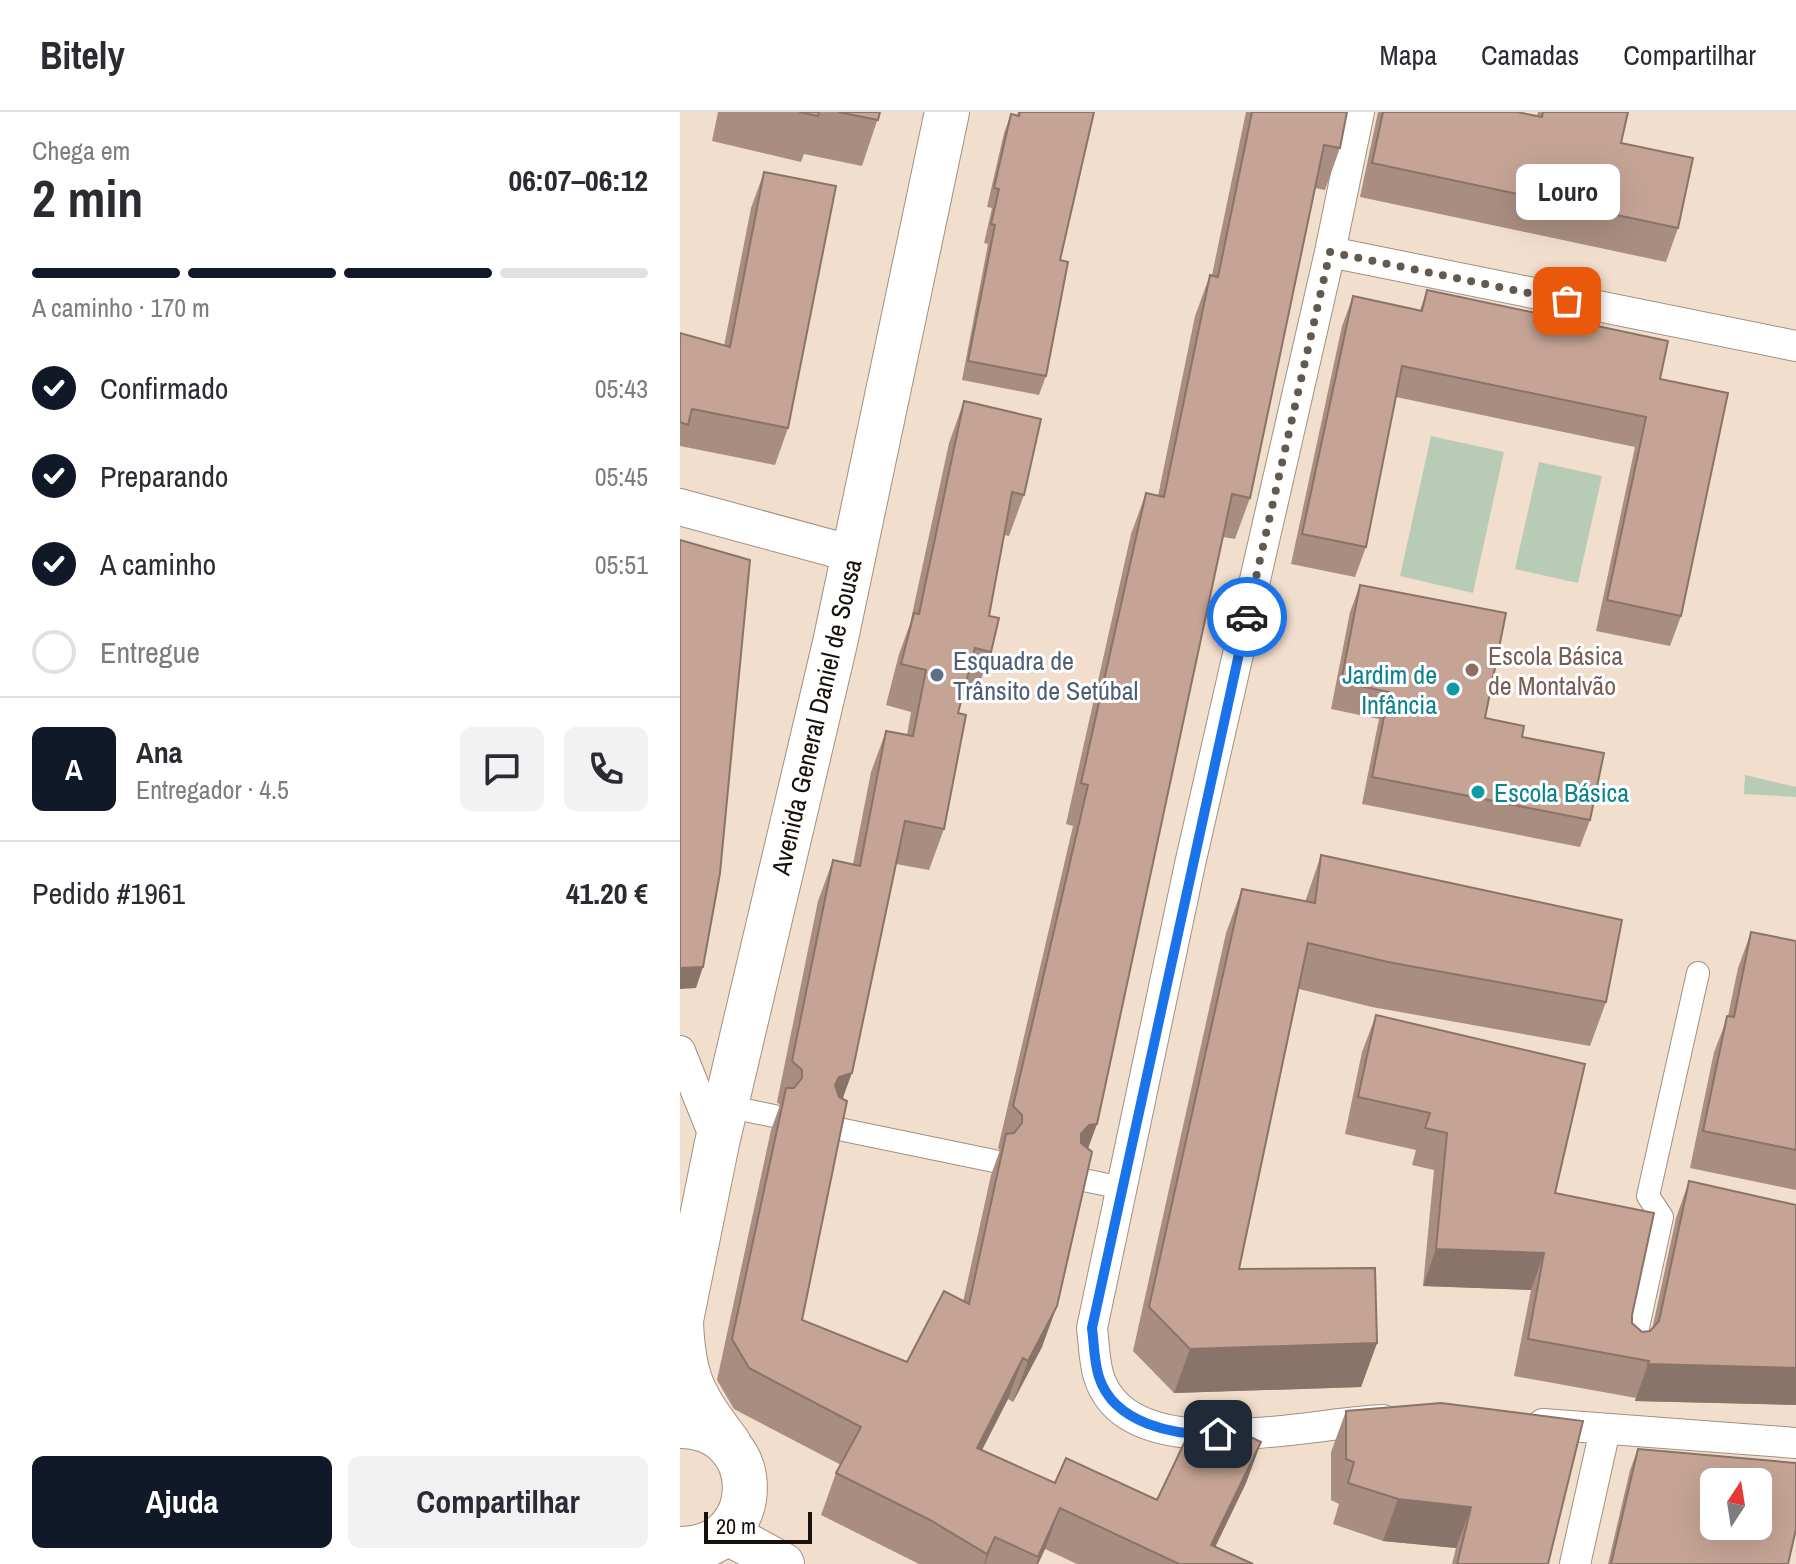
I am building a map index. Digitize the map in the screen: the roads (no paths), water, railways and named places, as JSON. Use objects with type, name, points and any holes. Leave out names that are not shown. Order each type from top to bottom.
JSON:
[{"type":"main road","name":"Avenida General Daniel de Sousa","points":[[700,1547],[740,1514],[746,1492],[743,1470],[733,1449],[690,1386],[683,1363],[681,1323],[722,1124],[832,658],[947,112]]},
{"type":"main road","points":[[680,1426],[694,1426],[716,1434],[733,1449]]},
{"type":"main road","points":[[700,1547],[783,1564]]},
{"type":"street","points":[[1359,112],[1194,848],[1092,1328],[1099,1378],[1124,1414],[1188,1436],[1410,1420]]},
{"type":"street","points":[[1330,252],[1796,346]]},
{"type":"street","points":[[680,507],[853,554]]},
{"type":"street","points":[[1632,1355],[1662,1217],[1648,1196],[1698,973]]},
{"type":"street","points":[[680,1051],[722,1124],[774,1116]]},
{"type":"street","points":[[834,1128],[994,1161]]},
{"type":"street","points":[[1079,1179],[1122,1188]]},
{"type":"street","points":[[1517,1422],[1796,1443]]},
{"type":"street","points":[[1575,1564],[1605,1430]]},
{"type":"place","name":"Louro","points":[[1567,301]]},
{"type":"place","name":"Escola Básica de Montalvão","points":[[1472,670]]},
{"type":"place","name":"Esquadra de Trânsito de Setúbal","points":[[937,675]]},
{"type":"place","name":"Jardim de Infância","points":[[1453,689]]},
{"type":"place","name":"Escola Básica","points":[[1478,792]]}]
